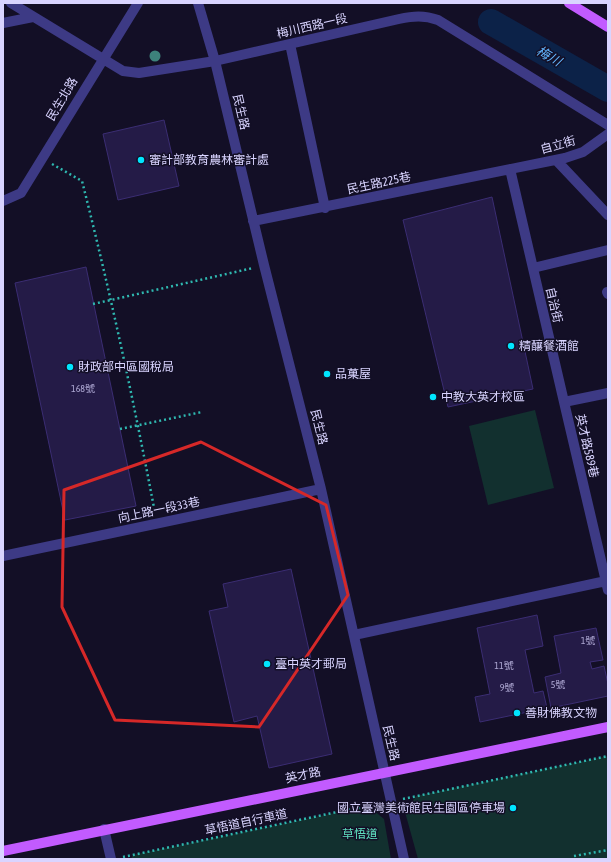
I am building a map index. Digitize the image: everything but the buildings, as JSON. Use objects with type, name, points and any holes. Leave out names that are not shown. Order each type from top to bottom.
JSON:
[{"type":"main road","points":[[569,3],[608,27]]},
{"type":"main road","name":"英才路","points":[[3,851],[104,829],[608,727]]},
{"type":"street","name":"梅川西路一段","points":[[11,3],[123,71],[139,73],[215,60],[399,19],[415,16],[430,17],[438,20],[608,125]]},
{"type":"street","name":"民生北路","points":[[3,201],[21,193],[102,59],[138,3]]},
{"type":"street","name":"民生路","points":[[198,3],[215,60],[264,265],[321,489],[404,859]]},
{"type":"street","points":[[3,23],[34,17]]},
{"type":"street","points":[[290,44],[325,208]]},
{"type":"street","name":"自立街","points":[[510,169],[556,160],[583,152],[608,134]]},
{"type":"street","points":[[556,160],[608,215]]},
{"type":"street","name":"民生路225巷","points":[[254,221],[325,208],[510,169]]},
{"type":"street","name":"自治街","points":[[510,169],[564,402]]},
{"type":"street","points":[[533,268],[608,250]]},
{"type":"street","points":[[564,402],[608,393]]},
{"type":"street","name":"英才路589巷","points":[[564,402],[607,586]]},
{"type":"street","name":"向上路一段33巷","points":[[3,556],[321,489]]},
{"type":"street","points":[[354,635],[607,586]]},
{"type":"street","points":[[104,829],[111,859]]},
{"type":"path","points":[[50,162],[82,181],[112,300],[139,425],[157,524]]},
{"type":"path","points":[[93,304],[264,265]]},
{"type":"path","points":[[120,429],[202,412]]},
{"type":"path","points":[[408,798],[608,756]]},
{"type":"path","name":"草悟道自行車道","points":[[123,857],[373,805]]},
{"type":"path","points":[[574,856],[608,850]]},
{"type":"highlighted area","points":[[201,442],[326,505],[348,595],[259,727],[115,720],[62,607],[64,490]]},
{"type":"green space","points":[[535,410],[554,488],[488,505],[469,426]]},
{"type":"green space","points":[[608,756],[608,859],[418,859],[405,812],[416,796]]},
{"type":"green space","name":"草悟道","points":[[368,806],[384,819],[391,859],[131,859],[133,855]]},
{"type":"waterway","name":"梅川","points":[[491,22],[608,89]]},
{"type":"place","name":"審計部教育農林審計處","points":[[141,160]]},
{"type":"place","name":"精釀餐酒館","points":[[511,346]]},
{"type":"place","name":"財政部中區國稅局","points":[[70,367]]},
{"type":"place","name":"品菓屋","points":[[327,374]]},
{"type":"place","name":"中教大英才校區","points":[[433,397]]},
{"type":"place","name":"臺中英才郵局","points":[[267,664]]},
{"type":"place","name":"善財佛教文物","points":[[517,713]]},
{"type":"place","name":"國立臺灣美術館民生園區停車場","points":[[513,808]]}]
